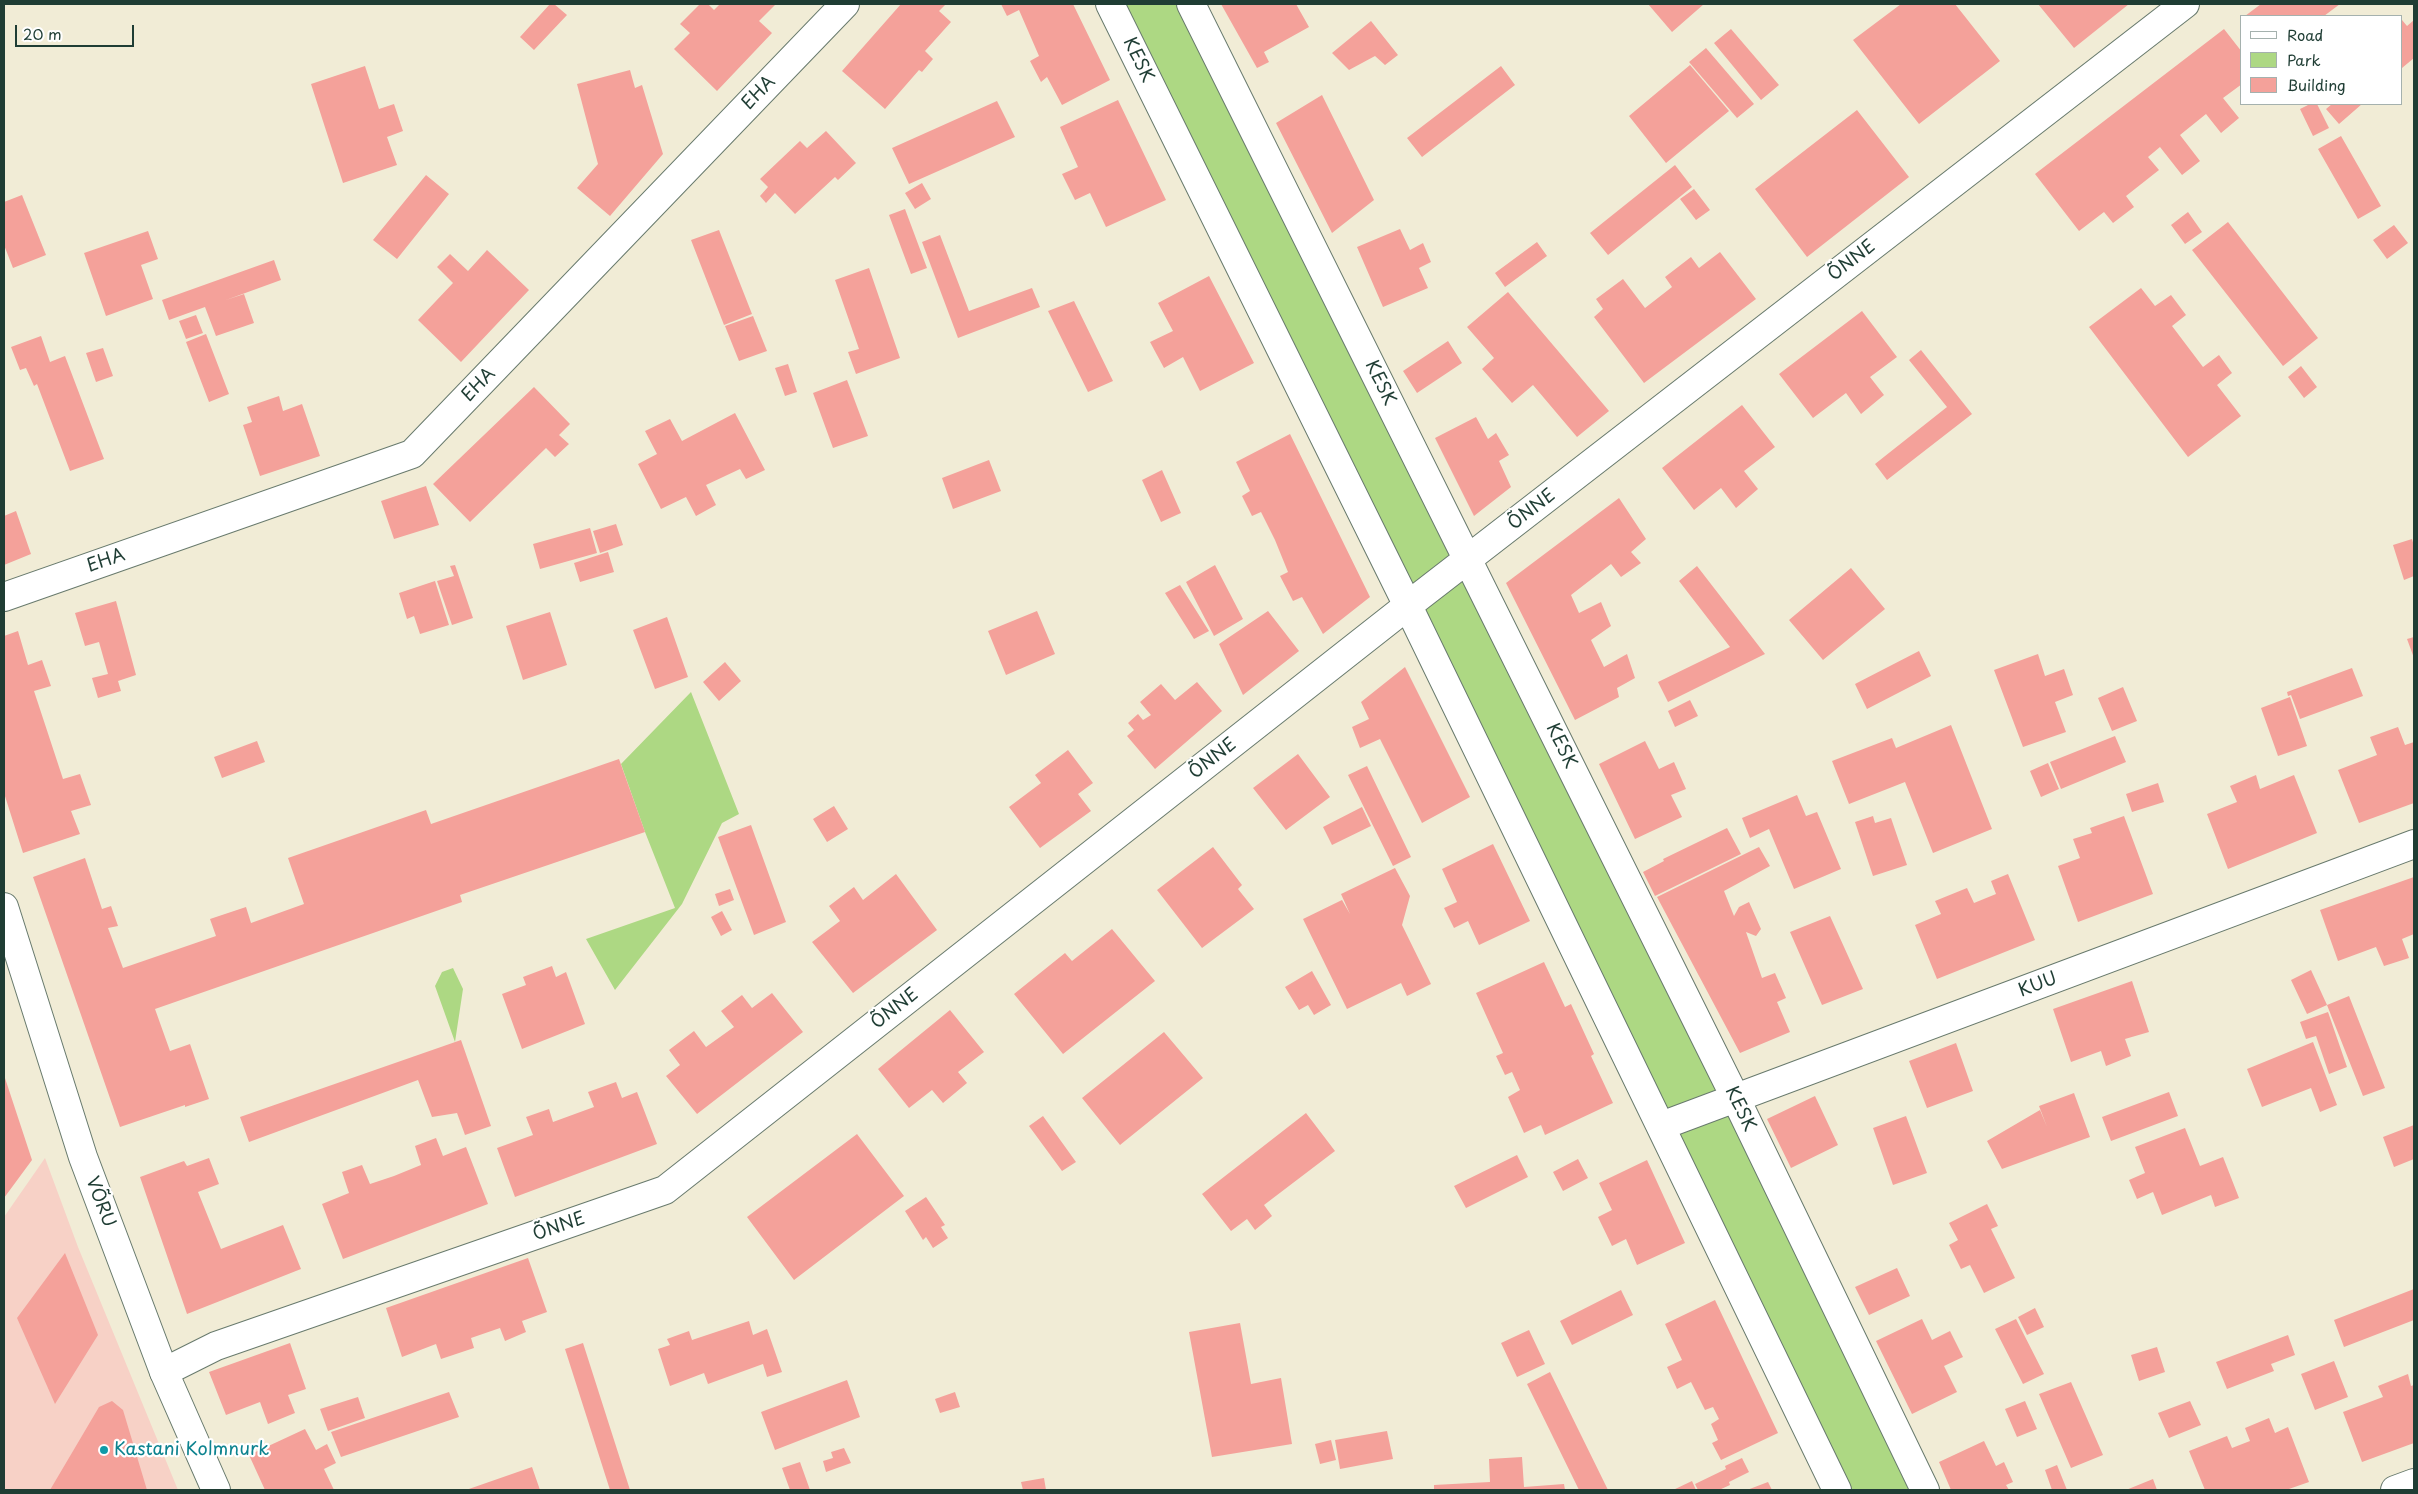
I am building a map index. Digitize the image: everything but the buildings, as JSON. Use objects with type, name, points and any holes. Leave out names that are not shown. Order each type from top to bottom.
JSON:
[{"type":"street","name":"EHA","points":[[4,598],[412,454],[845,4]]},
{"type":"street","name":"KESK","points":[[1110,4],[1408,606],[1837,1490]]},
{"type":"street","name":"KESK","points":[[1191,4],[1735,1097],[1925,1490]]},
{"type":"street","name":"ÕNNE","points":[[164,1372],[216,1346],[665,1190],[1408,606],[2185,4]]},
{"type":"street","name":"KUU","points":[[1661,1126],[2414,844]]},
{"type":"street","name":"VÕRU","points":[[4,907],[83,1157],[164,1372],[216,1490]]},
{"type":"street","points":[[2395,1490],[2414,1483]]},
{"type":"shaded area","points":[[45,1158],[78,1247],[178,1490],[4,1490],[4,1217]]},
{"type":"green space","points":[[1110,4],[1191,4],[1925,1490],[1837,1490]]},
{"type":"green space","points":[[691,692],[739,814],[722,823],[682,904],[615,990],[586,939],[675,908],[621,764]]},
{"type":"green space","points":[[453,968],[463,989],[455,1042],[435,986],[442,972]]},
{"type":"place","name":"Kastani Kolmnurk","points":[[104,1450]]}]
